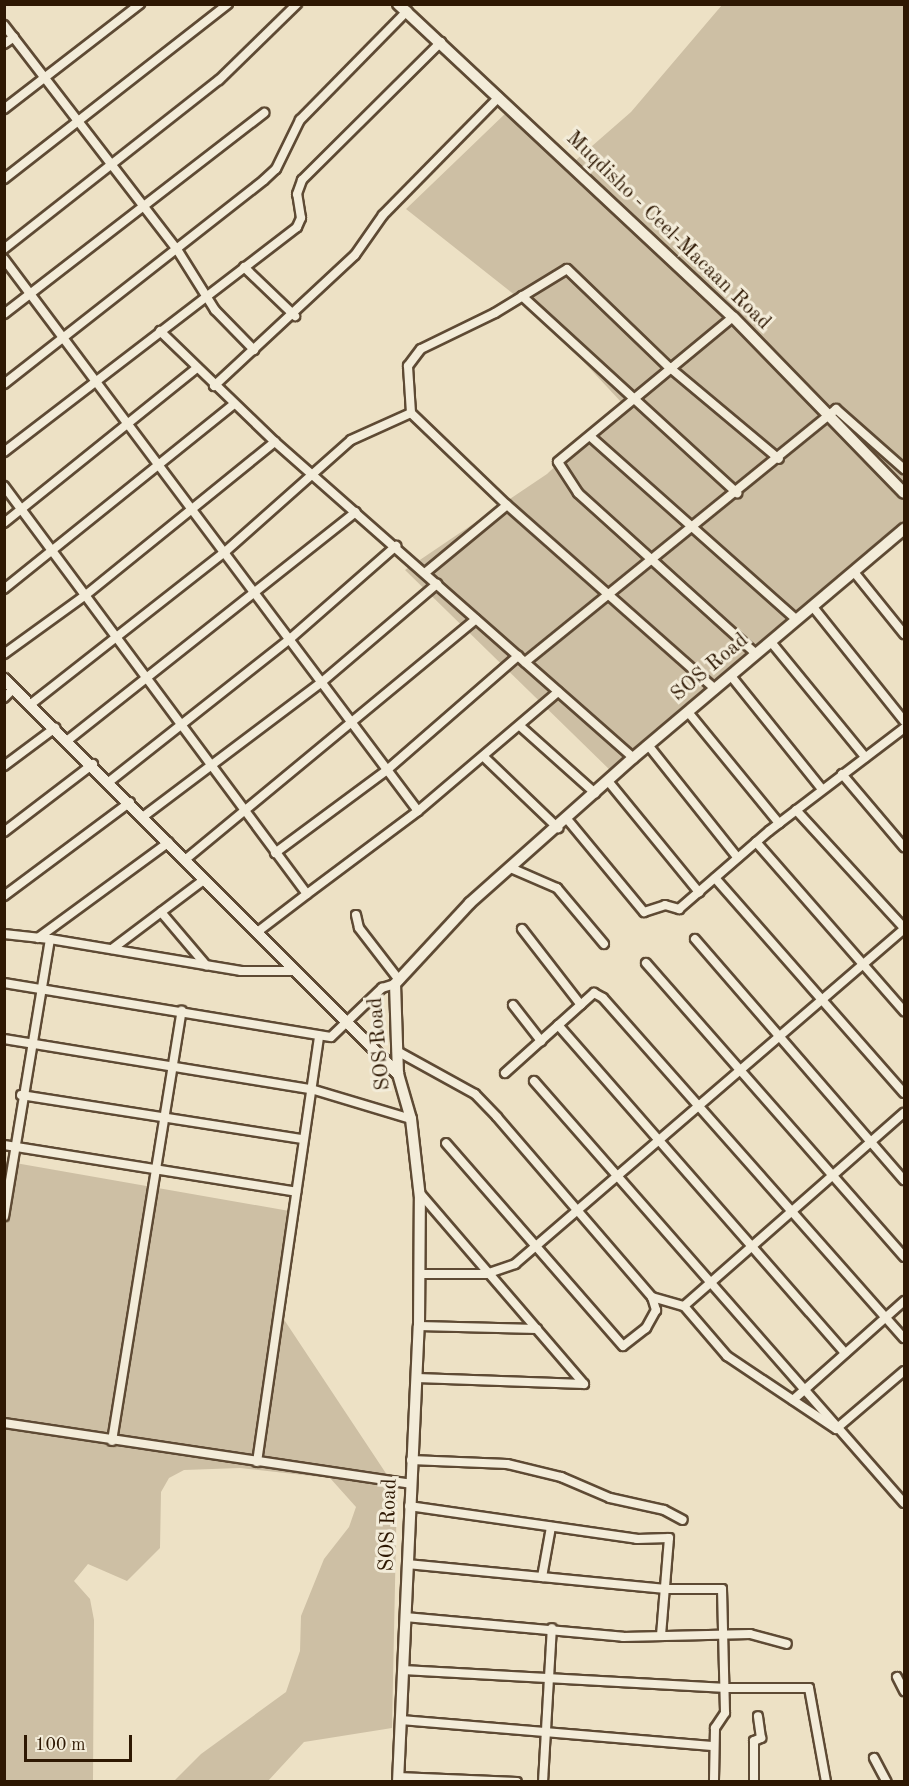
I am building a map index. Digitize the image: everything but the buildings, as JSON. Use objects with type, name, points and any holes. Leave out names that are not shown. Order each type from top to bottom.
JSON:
[{"type":"street","points":[[4,109],[140,4]]},
{"type":"street","points":[[4,179],[79,123],[228,4]]},
{"type":"street","points":[[4,249],[219,80],[297,4]]},
{"type":"street","points":[[4,384],[178,251],[276,169],[300,120],[403,8]]},
{"type":"street","name":"Muqdisho - Ceel-Macaan Road","points":[[403,8],[733,317],[826,417],[904,493]]},
{"type":"street","points":[[4,25],[146,208],[207,295],[254,350]]},
{"type":"street","points":[[4,44],[14,37]]},
{"type":"street","points":[[4,452],[297,227],[301,218],[297,194],[318,161],[441,42]]},
{"type":"street","points":[[214,386],[295,316],[355,255],[383,214],[499,98]]},
{"type":"street","points":[[4,314],[146,208],[264,113]]},
{"type":"street","points":[[4,259],[226,550],[418,811]]},
{"type":"street","points":[[244,267],[295,316]]},
{"type":"street","points":[[715,689],[507,505],[411,413],[408,366],[421,349],[522,296],[567,269],[669,368],[778,459]]},
{"type":"street","points":[[522,296],[631,399],[737,493]]},
{"type":"street","points":[[733,317],[631,399],[592,438],[558,462],[561,472],[652,562],[756,654]]},
{"type":"street","points":[[160,331],[214,386],[274,441],[426,572],[476,620],[633,758]]},
{"type":"street","points":[[4,523],[197,368]]},
{"type":"street","points":[[4,589],[162,466],[234,404]]},
{"type":"street","points":[[275,853],[387,770],[522,659],[611,595],[836,409],[857,423],[904,469]]},
{"type":"street","points":[[31,704],[226,550],[366,430],[398,423],[411,413]]},
{"type":"street","points":[[592,438],[797,620]]},
{"type":"street","points":[[4,654],[87,594],[274,441]]},
{"type":"street","points":[[4,486],[87,594],[210,766],[307,894]]},
{"type":"street","points":[[426,572],[507,505]]},
{"type":"street","points":[[68,740],[258,594],[356,512]]},
{"type":"street","name":"SOS Road","points":[[398,1779],[420,1274],[419,1193],[411,1119],[398,1074],[397,982],[470,903],[513,869],[648,745],[904,529]]},
{"type":"street","points":[[110,781],[180,723],[291,638],[396,546]]},
{"type":"street","points":[[854,572],[904,634]]},
{"type":"street","points":[[144,816],[322,681],[437,584]]},
{"type":"street","points":[[813,607],[904,721]]},
{"type":"street","points":[[186,859],[353,725],[476,620]]},
{"type":"street","points":[[771,642],[865,757]]},
{"type":"street","points":[[731,676],[822,789]]},
{"type":"street","points":[[4,679],[110,781],[345,1025],[398,1074]]},
{"type":"street","points":[[4,698],[14,688]]},
{"type":"street","points":[[256,933],[418,811],[558,692]]},
{"type":"street","points":[[688,712],[779,823]]},
{"type":"street","points":[[520,726],[595,793]]},
{"type":"street","points":[[4,766],[55,728]]},
{"type":"street","points":[[567,819],[644,912],[657,906],[679,909],[779,823],[904,728]]},
{"type":"street","points":[[648,745],[738,858]]},
{"type":"street","points":[[484,757],[558,828]]},
{"type":"street","points":[[4,832],[93,764]]},
{"type":"street","points":[[843,774],[904,847]]},
{"type":"street","points":[[608,781],[699,892]]},
{"type":"street","points":[[4,896],[130,802]]},
{"type":"street","points":[[420,1274],[489,1274],[515,1264],[904,929],[796,810]]},
{"type":"street","points":[[38,938],[169,842]]},
{"type":"street","points":[[756,842],[904,1011]]},
{"type":"street","points":[[513,869],[557,888],[604,944]]},
{"type":"street","points":[[715,878],[904,1094]]},
{"type":"street","points":[[112,949],[205,879]]},
{"type":"street","points":[[161,912],[206,965]]},
{"type":"street","points":[[4,983],[332,1037],[382,988],[397,982],[359,928],[356,915]]},
{"type":"street","points":[[522,929],[581,1005]]},
{"type":"street","points":[[4,934],[51,939],[206,965],[294,971]]},
{"type":"street","points":[[4,1216],[39,988],[51,939]]},
{"type":"street","points":[[695,939],[904,1180]]},
{"type":"street","points":[[646,963],[831,1177],[904,1257]]},
{"type":"street","points":[[505,1073],[594,993],[603,998],[904,1338]]},
{"type":"street","points":[[513,1005],[541,1041]]},
{"type":"street","points":[[112,1441],[182,1011]]},
{"type":"street","points":[[558,1025],[845,1353]]},
{"type":"street","points":[[257,1462],[319,1035]]},
{"type":"street","points":[[4,1039],[311,1089],[411,1119]]},
{"type":"street","points":[[397,1052],[475,1094],[652,1297],[656,1306],[653,1317],[623,1346],[446,1143]]},
{"type":"street","points":[[534,1081],[711,1282],[836,1429],[904,1503]]},
{"type":"street","points":[[21,1095],[303,1139]]},
{"type":"street","points":[[684,1306],[904,1113]]},
{"type":"street","points":[[4,1145],[296,1192]]},
{"type":"street","points":[[417,1378],[584,1384],[419,1193]]},
{"type":"street","points":[[652,1297],[684,1306],[727,1356],[836,1429]]},
{"type":"street","points":[[792,1400],[904,1301]]},
{"type":"street","points":[[419,1326],[537,1329]]},
{"type":"street","points":[[836,1429],[904,1371]]},
{"type":"street","points":[[4,1423],[410,1484]]},
{"type":"street","points":[[411,1460],[507,1464],[561,1477],[610,1498],[664,1510],[684,1520]]},
{"type":"street","points":[[409,1506],[637,1539],[669,1539],[661,1636]]},
{"type":"street","points":[[542,1577],[551,1527]]},
{"type":"street","points":[[407,1564],[666,1589],[722,1589],[725,1713],[715,1728],[712,1746],[714,1782]]},
{"type":"street","points":[[405,1617],[552,1628],[623,1637],[724,1634],[771,1637],[787,1644]]},
{"type":"street","points":[[543,1782],[552,1628]]},
{"type":"street","points":[[403,1670],[726,1688],[809,1688],[826,1782]]},
{"type":"street","points":[[897,1677],[904,1691]]},
{"type":"street","points":[[754,1782],[753,1741],[761,1738],[758,1716]]},
{"type":"street","points":[[401,1720],[712,1746]]},
{"type":"street","points":[[874,1758],[888,1782]]},
{"type":"street","points":[[398,1779],[517,1782]]},
{"type":"shaded area","points":[[722,5],[904,5],[904,536],[614,774],[405,570],[547,474],[622,403],[540,315],[406,209],[509,110],[576,160],[631,112]]},
{"type":"shaded area","points":[[4,1161],[295,1212],[277,1309],[397,1490],[392,1728],[304,1742],[268,1781],[174,1781],[201,1754],[286,1692],[300,1651],[301,1616],[324,1559],[349,1527],[356,1507],[330,1478],[240,1468],[184,1470],[169,1478],[161,1492],[160,1548],[127,1581],[88,1564],[74,1581],[90,1599],[94,1620],[93,1781],[5,1781]]}]
